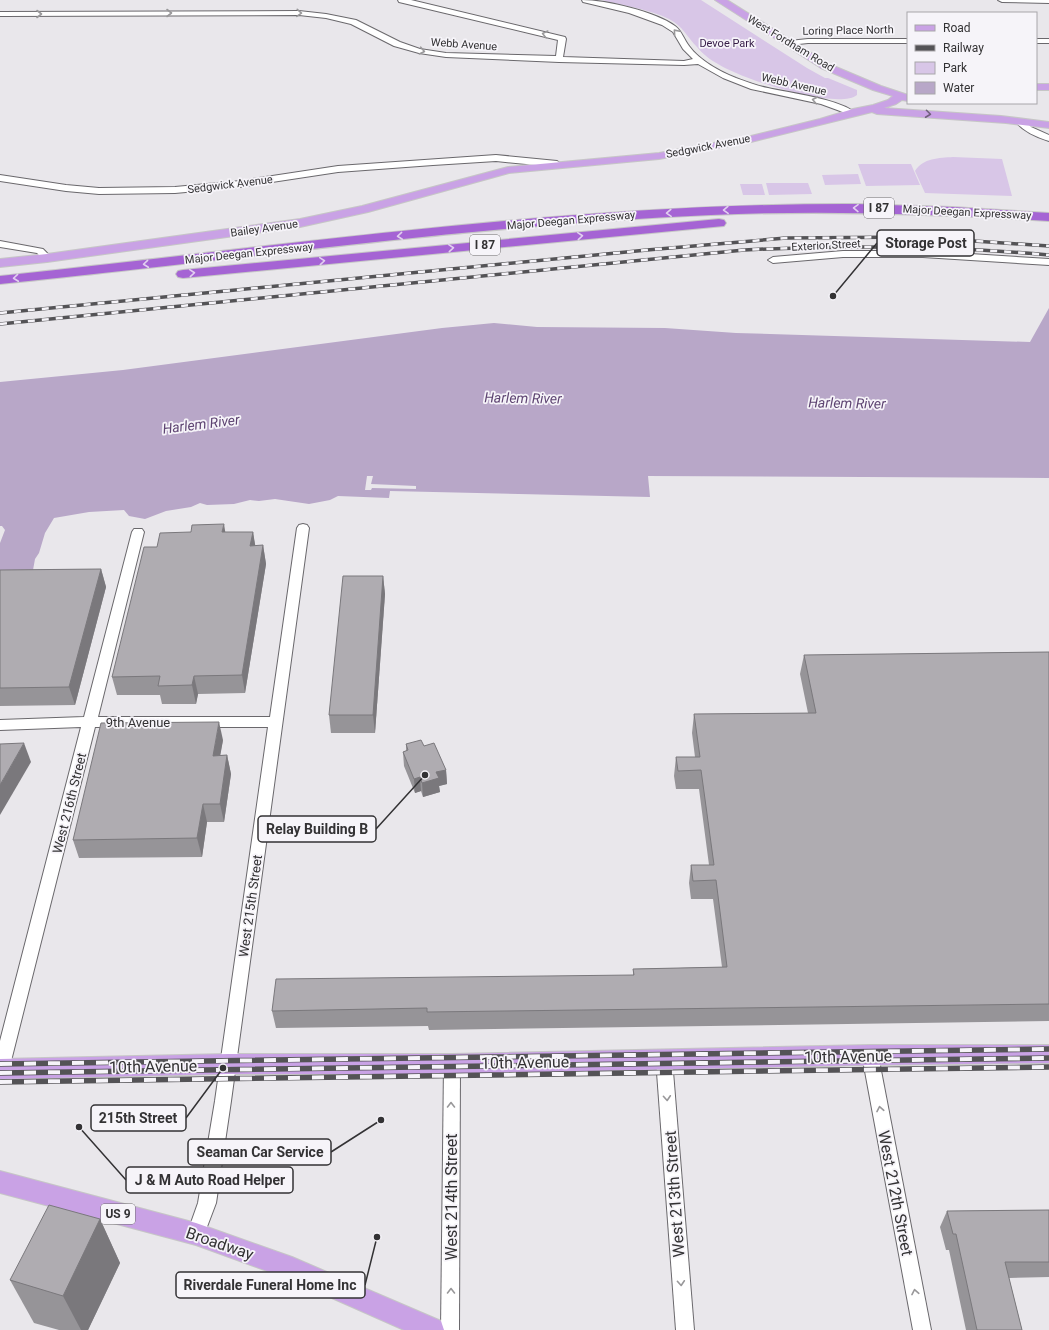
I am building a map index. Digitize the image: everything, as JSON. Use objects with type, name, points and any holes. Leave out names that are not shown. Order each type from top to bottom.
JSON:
[{"type":"highway","name":"Major Deegan Expressway","points":[[0,280],[453,230],[588,218],[701,211],[806,208],[949,210],[1049,216]]},
{"type":"highway","points":[[949,210],[1049,212]]},
{"type":"highway","name":"Major Deegan Expressway","points":[[0,291],[711,224],[837,218],[898,218],[1049,226]]},
{"type":"highway","points":[[971,221],[1049,230]]},
{"type":"main road","name":"West Fordham Road","points":[[720,0],[829,68],[905,96]]},
{"type":"main road","points":[[1037,87],[1049,87]]},
{"type":"main road","name":"Sedgwick Avenue","points":[[520,168],[659,156],[750,139],[875,108],[905,96]]},
{"type":"main road","points":[[928,104],[968,114],[1049,125]]},
{"type":"main road","points":[[854,112],[895,111],[1016,121]]},
{"type":"main road","name":"Bailey Avenue","points":[[0,263],[47,258],[300,223],[364,209],[495,173],[520,168]]},
{"type":"main road","name":"10th Avenue","points":[[0,1070],[228,1064],[452,1064],[870,1055],[1049,1054]]},
{"type":"main road","name":"Broadway","points":[[0,1182],[196,1234],[306,1275],[432,1330]]},
{"type":"street","points":[[402,0],[562,39],[559,60]]},
{"type":"street","points":[[586,0],[649,16],[668,24],[679,34],[687,50],[700,61]]},
{"type":"street","points":[[1002,0],[1049,1]]},
{"type":"street","name":"Webb Avenue","points":[[0,14],[269,9],[306,13],[340,19],[364,27],[397,44],[431,53],[461,56],[684,64],[700,61],[741,83],[833,104],[854,112]]},
{"type":"street","name":"Loring Place North","points":[[789,43],[808,41],[907,41]]},
{"type":"street","points":[[1037,41],[1049,41]]},
{"type":"street","points":[[1016,121],[1031,131],[1049,138]]},
{"type":"street","name":"Sedgwick Avenue","points":[[0,178],[36,185],[79,189],[175,190],[240,184],[338,170],[488,158],[557,164]]},
{"type":"street","name":"Sedgwick Avenue","points":[[488,158],[520,168]]},
{"type":"street","name":"Sedgwick Avenue","points":[[460,161],[484,165],[495,173]]},
{"type":"street","points":[[0,244],[40,251],[47,258]]},
{"type":"street","name":"Exterior Street","points":[[772,260],[843,254],[915,254],[1049,262]]},
{"type":"street","name":"West 215th Street","points":[[196,1234],[207,1203],[228,1064],[303,528]]},
{"type":"street","name":"West 216th Street","points":[[0,1070],[138,532]]},
{"type":"street","name":"9th Avenue","points":[[0,725],[90,722],[275,722]]},
{"type":"street","name":"West 212th Street","points":[[870,1055],[922,1330]]},
{"type":"street","name":"West 213th Street","points":[[664,1059],[685,1330]]},
{"type":"street","name":"West 214th Street","points":[[450,1330],[452,1064]]},
{"type":"green space","name":"Devoe Park","points":[[602,0],[701,0],[807,68],[825,78],[857,90],[857,95],[846,99],[830,99],[810,96],[788,91],[746,77],[729,70],[709,58],[693,43],[682,28],[669,19],[645,10]]},
{"type":"green space","points":[[953,157],[1002,159],[1012,196],[925,193],[915,171],[918,167],[922,163],[937,158]]},
{"type":"green space","points":[[858,164],[911,164],[920,185],[866,186]]},
{"type":"green space","points":[[858,174],[861,184],[825,185],[822,175]]},
{"type":"green space","points":[[766,183],[808,183],[812,194],[769,195]]},
{"type":"green space","points":[[740,184],[762,184],[765,195],[743,195]]},
{"type":"water","name":"Harlem River","points":[[1049,308],[1049,478],[648,476],[650,497],[390,491],[389,498],[338,496],[330,500],[309,504],[275,499],[259,501],[250,500],[234,504],[207,505],[200,503],[191,507],[166,511],[145,519],[129,516],[124,510],[89,512],[54,518],[45,533],[39,553],[35,559],[33,570],[0,572],[0,543],[5,530],[2,526],[0,526],[0,382],[123,370],[442,328],[494,323],[537,327],[665,328],[736,333],[1030,342]]},
{"type":"pier","points":[[367,476],[373,476],[371,484],[416,486],[416,489],[372,488],[371,490],[365,490]]},
{"type":"building","points":[[224,524],[222,532],[253,532],[250,546],[263,545],[242,675],[194,676],[192,685],[158,686],[160,676],[112,677],[144,547],[157,547],[160,533],[191,532],[192,525]]},
{"type":"building","points":[[101,569],[69,687],[0,688],[0,570]]},
{"type":"building","points":[[343,576],[383,576],[373,715],[329,715]]},
{"type":"building","points":[[1049,652],[1049,1004],[427,1012],[427,1008],[272,1011],[276,979],[634,975],[633,969],[727,967],[716,880],[693,881],[691,865],[714,865],[701,770],[678,771],[676,757],[700,757],[694,714],[816,713],[804,655]]},
{"type":"building","points":[[219,722],[213,756],[227,755],[220,804],[203,804],[197,838],[73,840],[101,723]]},
{"type":"building","points":[[421,740],[424,746],[434,743],[446,770],[436,772],[439,778],[422,783],[420,777],[414,779],[403,752],[408,750],[406,744]]},
{"type":"building","points":[[24,743],[0,785],[0,744]]},
{"type":"building","points":[[49,1205],[100,1219],[63,1296],[10,1280]]},
{"type":"building","points":[[1049,1210],[1049,1262],[1005,1262],[1022,1330],[977,1330],[956,1234],[953,1234],[947,1211]]},
{"type":"railway","points":[[0,313],[647,250],[786,238],[915,237],[1049,246]]},
{"type":"railway","points":[[0,324],[744,250],[820,247],[896,247],[1049,255]]},
{"type":"railway","points":[[0,1064],[1049,1049]]},
{"type":"railway","points":[[0,1073],[1049,1058]]},
{"type":"railway","points":[[0,1082],[1049,1067]]},
{"type":"place","name":"Storage Post","points":[[833,296]]},
{"type":"place","name":"Relay Building B","points":[[425,775]]},
{"type":"place","name":"215th Street","points":[[223,1068]]},
{"type":"place","name":"Seaman Car Service","points":[[381,1120]]},
{"type":"place","name":"J & M Auto Road Helper","points":[[79,1127]]},
{"type":"place","name":"Riverdale Funeral Home Inc","points":[[377,1237]]}]
